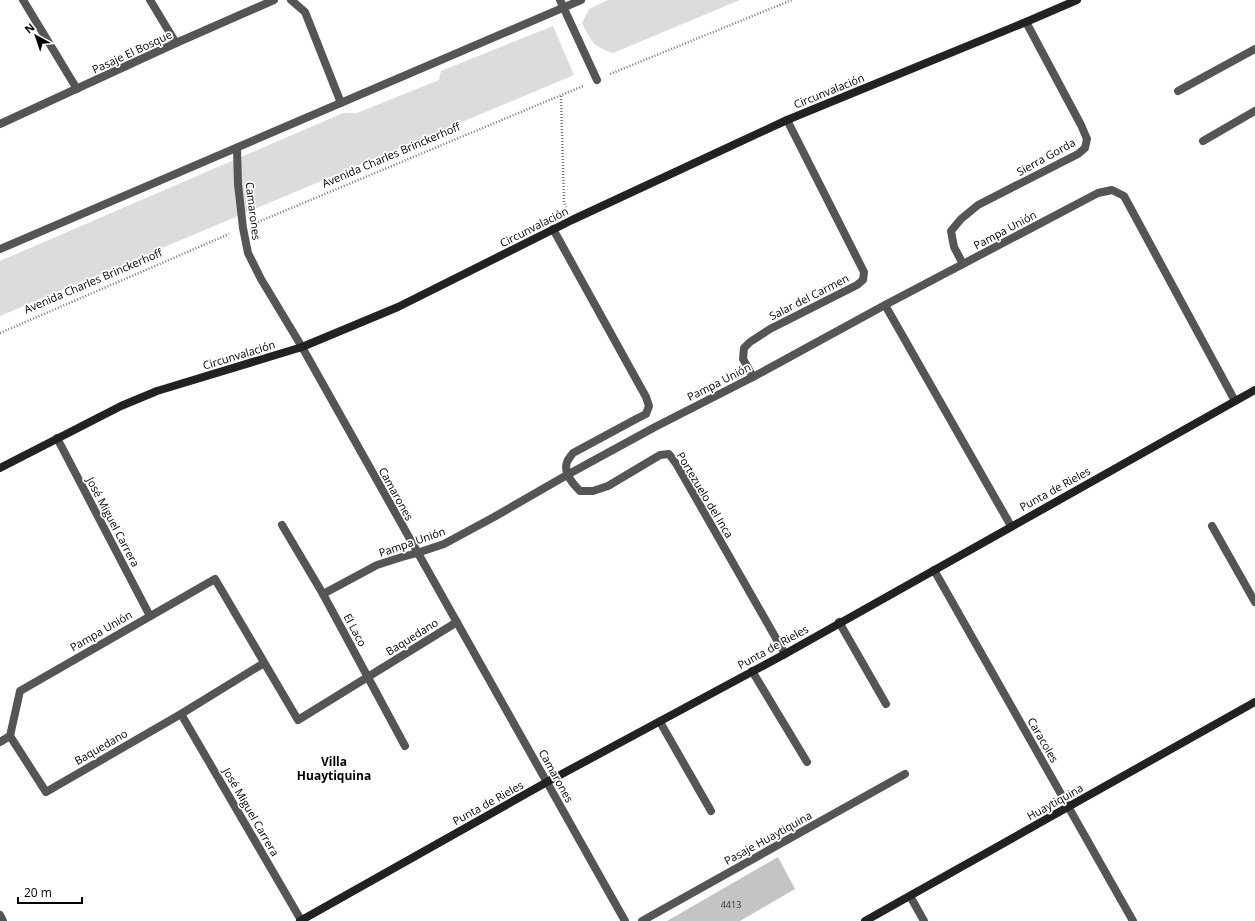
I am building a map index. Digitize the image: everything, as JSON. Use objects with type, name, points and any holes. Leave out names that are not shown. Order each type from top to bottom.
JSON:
[{"type":"street","points":[[22,0],[77,89]]},
{"type":"street","points":[[150,0],[176,43]]},
{"type":"street","name":"Pasaje El Bosque","points":[[0,124],[176,43],[274,0]]},
{"type":"street","points":[[291,0],[305,12],[341,103]]},
{"type":"street","points":[[0,249],[341,103],[562,4],[581,0]]},
{"type":"street","name":"Circunvalación","points":[[0,468],[121,406],[156,391],[302,347],[398,307],[553,229],[787,120],[1077,0]]},
{"type":"street","points":[[562,4],[597,80]]},
{"type":"street","name":"Sierra Gorda","points":[[963,264],[954,247],[951,231],[961,219],[978,205],[1078,154],[1085,148],[1087,139],[1081,125],[1026,22]]},
{"type":"street","points":[[1178,91],[1255,49]]},
{"type":"street","points":[[1203,141],[1255,111]]},
{"type":"street","name":"Salar del Carmen","points":[[753,377],[743,358],[744,348],[750,342],[857,285],[863,280],[864,272],[787,120]]},
{"type":"street","name":"Camarones","points":[[237,148],[238,184],[243,228],[248,253],[261,279],[302,347],[625,921]]},
{"type":"street","name":"Pampa Unión","points":[[323,594],[378,565],[444,544],[655,427],[753,377],[885,305],[1098,193],[1112,190],[1124,196],[1235,401]]},
{"type":"street","points":[[553,229],[646,397],[649,406],[646,414],[572,453],[567,463],[567,475]]},
{"type":"street","points":[[885,305],[1011,526]]},
{"type":"street","name":"Punta de Rieles","points":[[301,921],[547,782],[785,654],[839,622],[1255,390]]},
{"type":"street","name":"José Miguel Carrera","points":[[57,438],[150,616]]},
{"type":"street","name":"Portezuelo del Inca","points":[[567,475],[580,491],[593,491],[608,486],[660,455],[669,454],[677,465],[785,654]]},
{"type":"street","name":"El Laco","points":[[282,525],[323,594],[405,746]]},
{"type":"street","points":[[1212,526],[1255,602]]},
{"type":"street","name":"Caracoles","points":[[934,570],[1133,921]]},
{"type":"street","name":"Pampa Unión","points":[[10,736],[20,691],[215,579],[264,663]]},
{"type":"street","name":"Baquedano","points":[[10,736],[46,792],[181,714],[264,663],[298,720],[457,622]]},
{"type":"street","points":[[839,622],[886,704]]},
{"type":"street","points":[[752,671],[807,762]]},
{"type":"street","name":"Huaytiquina","points":[[865,921],[1255,702]]},
{"type":"street","name":"José Miguel Carrera","points":[[181,714],[301,921]]},
{"type":"street","points":[[660,722],[711,811]]},
{"type":"street","points":[[0,742],[10,736]]},
{"type":"street","name":"Pasaje Huaytiquina","points":[[642,921],[905,774]]},
{"type":"street","points":[[910,896],[924,921]]},
{"type":"street","points":[[0,915],[3,921]]},
{"type":"path","name":"Avenida Charles Brinckerhoff","points":[[0,333],[243,228],[792,0]]},
{"type":"path","points":[[560,96],[564,203],[572,220]]},
{"type":"shaded area","points":[[608,0],[740,0],[613,53],[601,48],[593,42],[582,23],[589,9]]},
{"type":"shaded area","points":[[553,26],[574,75],[0,316],[0,261],[343,113],[357,113],[439,80],[441,71]]},
{"type":"building","points":[[778,857],[795,889],[740,921],[667,921]]},
{"type":"district","name":"Villa Huaytiquina","points":[[334,769]]}]
